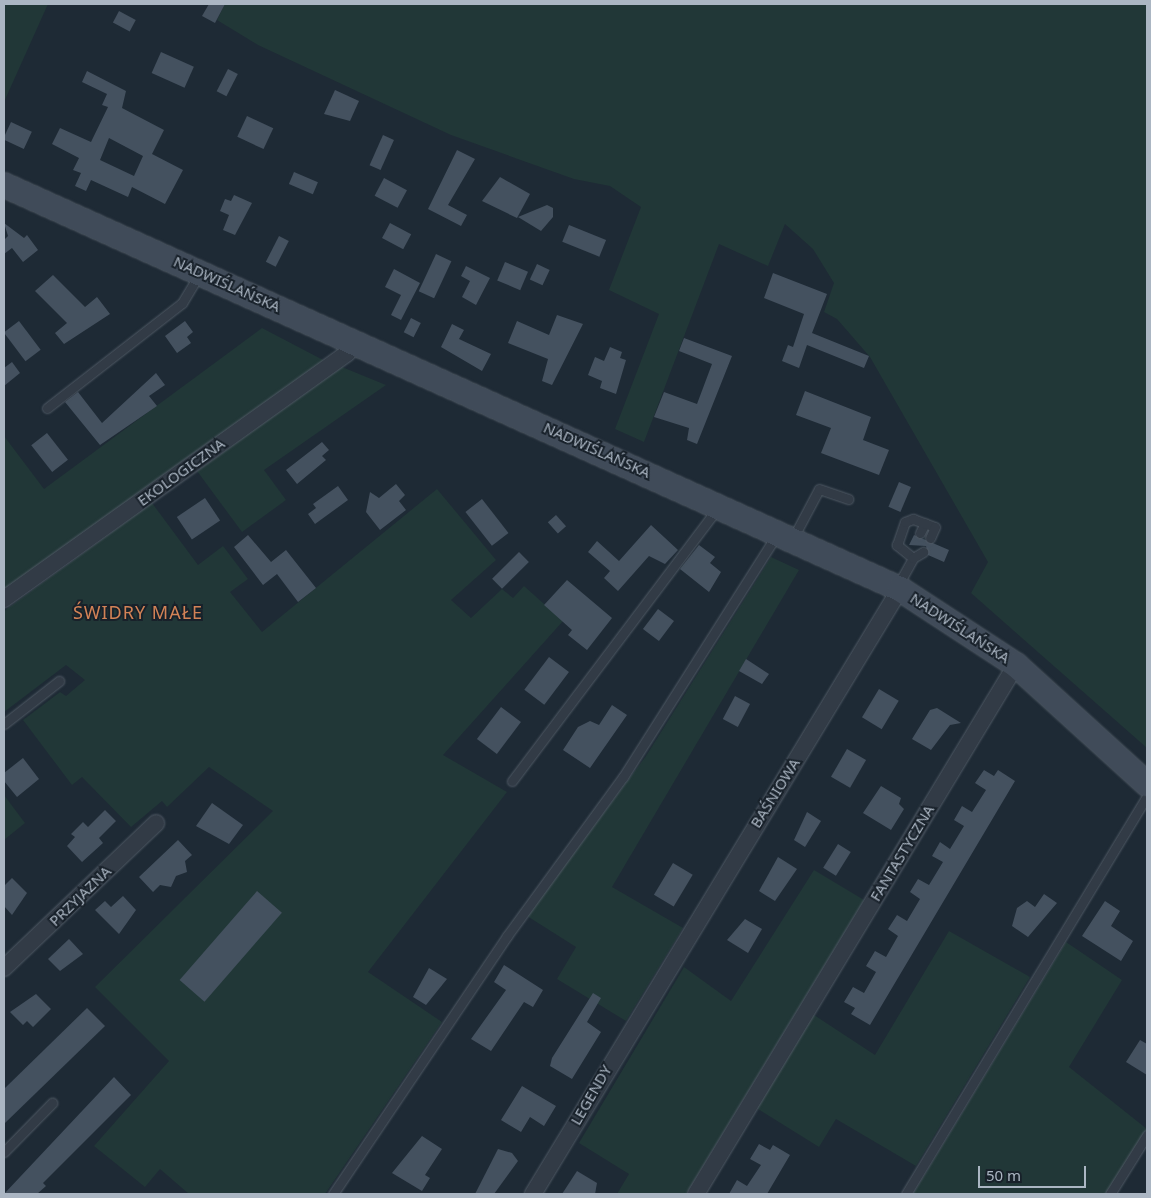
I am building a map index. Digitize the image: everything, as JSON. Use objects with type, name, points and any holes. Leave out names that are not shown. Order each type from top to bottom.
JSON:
[{"type":"main road","name":"NADWIŚLAŃSKA","points":[[4,185],[785,535],[898,588],[1016,664],[1147,784]]},
{"type":"street","name":"EKOLOGICZNA","points":[[4,599],[347,353],[354,342]]},
{"type":"street","name":"BAŚNIOWA","points":[[649,997],[898,588]]},
{"type":"street","name":"FANTASTYCZNA","points":[[696,1194],[1016,664]]},
{"type":"street","name":"PRZYJAZNA","points":[[4,968],[156,823]]},
{"type":"street","name":"LEGENDY","points":[[533,1194],[649,997]]},
{"type":"lane","points":[[47,408],[182,303],[200,272]]},
{"type":"lane","points":[[333,1194],[507,936],[623,777],[785,535],[819,489],[848,499]]},
{"type":"lane","points":[[512,781],[720,506]]},
{"type":"lane","points":[[913,558],[898,548],[896,539],[908,520],[935,527],[930,538]]},
{"type":"lane","points":[[920,533],[925,523]]},
{"type":"lane","points":[[898,588],[913,558],[913,548]]},
{"type":"lane","points":[[913,558],[922,552]]},
{"type":"lane","points":[[4,724],[59,681]]},
{"type":"lane","points":[[906,1194],[1147,796]]},
{"type":"lane","points":[[4,1152],[52,1104]]},
{"type":"lane","points":[[1110,1194],[1147,1135]]},
{"type":"green space","points":[[4,4],[48,4],[4,102]]},
{"type":"green space","points":[[225,4],[1147,4],[1147,748],[971,593],[988,562],[870,357],[837,319],[824,312],[834,283],[813,249],[785,224],[768,266],[719,244],[644,442],[615,429],[659,314],[609,290],[641,207],[610,186],[574,179],[451,135],[258,45],[217,20]]},
{"type":"green space","points":[[262,328],[327,362],[4,593],[4,436],[44,489]]},
{"type":"green space","points":[[342,367],[386,385],[264,470],[286,500],[242,532],[197,471]]},
{"type":"green space","points":[[437,489],[496,560],[451,600],[471,618],[502,589],[513,598],[524,586],[563,621],[443,755],[507,792],[368,972],[442,1022],[325,1194],[189,1194],[160,1169],[145,1187],[94,1146],[169,1061],[95,987],[273,811],[209,767],[167,807],[162,801],[131,827],[82,777],[72,785],[23,720],[60,692],[66,696],[85,680],[66,665],[4,712],[4,611],[152,503],[198,565],[223,546],[248,579],[230,592],[262,632]]},
{"type":"green space","points":[[771,557],[799,570],[612,887],[683,928],[626,1021],[557,979],[576,947],[527,916],[646,756]]},
{"type":"green space","points":[[4,795],[25,823],[4,840]]},
{"type":"green space","points":[[814,870],[864,900],[686,1194],[617,1194],[629,1174],[579,1143],[684,967],[731,1001]]},
{"type":"green space","points":[[949,931],[1030,977],[916,1166],[836,1119],[819,1147],[755,1107],[811,1013],[875,1055]]},
{"type":"green space","points":[[1066,942],[1122,980],[1069,1067],[1147,1129],[1106,1194],[913,1194]]},
{"type":"building","points":[[209,4],[225,4],[215,23],[202,16]]},
{"type":"building","points":[[119,11],[136,20],[130,31],[113,22]]},
{"type":"building","points":[[161,52],[194,67],[185,88],[152,73]]},
{"type":"building","points":[[228,69],[238,74],[226,96],[217,91]]},
{"type":"building","points":[[87,71],[126,91],[122,108],[164,130],[152,154],[183,170],[165,204],[132,187],[128,197],[91,180],[86,191],[75,186],[81,173],[73,170],[79,158],[52,144],[60,128],[91,142],[108,107],[102,105],[107,94],[82,82]],"holes":[[[109,138],[143,156],[134,176],[100,160]]]},
{"type":"building","points":[[335,90],[359,101],[350,121],[324,114]]},
{"type":"building","points":[[247,116],[273,128],[264,149],[237,137]]},
{"type":"building","points":[[11,122],[32,132],[24,149],[4,140]]},
{"type":"building","points":[[383,135],[394,140],[381,170],[370,165]]},
{"type":"building","points":[[457,150],[475,159],[448,205],[467,215],[461,226],[428,209]]},
{"type":"building","points":[[294,172],[318,182],[313,194],[289,184]]},
{"type":"building","points":[[500,177],[530,194],[517,218],[482,201]]},
{"type":"building","points":[[384,178],[407,190],[398,208],[375,196]]},
{"type":"building","points":[[234,195],[252,203],[235,235],[223,230],[229,215],[220,211],[225,199],[231,201]]},
{"type":"building","points":[[547,205],[553,208],[553,217],[541,231],[518,217]]},
{"type":"building","points":[[4,223],[24,238],[27,235],[38,250],[23,262],[12,248],[4,254],[4,240],[8,236]]},
{"type":"building","points":[[390,223],[411,234],[403,249],[382,238]]},
{"type":"building","points":[[569,225],[606,240],[599,257],[562,242]]},
{"type":"building","points":[[279,236],[289,241],[276,267],[266,262]]},
{"type":"building","points":[[436,254],[451,261],[434,298],[419,291]]},
{"type":"building","points":[[505,262],[528,272],[520,290],[497,280]]},
{"type":"building","points":[[537,264],[550,270],[543,285],[530,279]]},
{"type":"building","points":[[466,266],[490,278],[476,305],[462,297],[470,281],[461,276]]},
{"type":"building","points":[[394,269],[420,283],[401,320],[391,315],[401,295],[385,287]]},
{"type":"building","points":[[773,273],[827,294],[812,333],[869,356],[864,368],[807,345],[799,368],[782,361],[788,345],[793,347],[804,314],[764,298]]},
{"type":"building","points":[[53,275],[85,307],[97,297],[110,314],[64,344],[55,333],[67,323],[35,291]]},
{"type":"building","points":[[557,315],[583,324],[552,385],[542,381],[548,359],[508,343],[517,321],[549,335]]},
{"type":"building","points":[[411,318],[421,323],[414,337],[404,332]]},
{"type":"building","points":[[19,321],[41,350],[25,361],[4,333]]},
{"type":"building","points":[[185,321],[193,332],[187,337],[191,343],[177,353],[165,336]]},
{"type":"building","points":[[452,324],[464,330],[459,339],[491,354],[482,371],[441,347]]},
{"type":"building","points":[[684,338],[732,356],[697,444],[687,440],[689,428],[654,417],[664,392],[697,404],[712,364],[679,351]]},
{"type":"building","points":[[610,347],[622,352],[620,358],[626,360],[616,394],[600,388],[602,381],[588,375],[595,357],[604,361]]},
{"type":"building","points":[[12,362],[20,373],[4,386],[4,368]]},
{"type":"building","points":[[156,373],[165,385],[149,396],[157,406],[100,445],[65,402],[78,392],[102,423]]},
{"type":"building","points":[[805,391],[871,417],[863,440],[889,450],[879,475],[821,453],[831,428],[796,415]]},
{"type":"building","points":[[47,433],[68,460],[52,472],[31,445]]},
{"type":"building","points":[[322,442],[329,450],[322,456],[326,460],[297,484],[286,470]]},
{"type":"building","points":[[899,482],[911,487],[900,512],[888,507]]},
{"type":"building","points":[[396,484],[405,495],[399,501],[406,510],[380,530],[366,512],[370,492],[379,498]]},
{"type":"building","points":[[338,486],[348,500],[315,524],[308,514],[316,508],[313,504]]},
{"type":"building","points":[[205,498],[220,520],[192,539],[177,517]]},
{"type":"building","points":[[482,499],[508,533],[492,546],[465,512]]},
{"type":"building","points":[[556,515],[566,526],[558,534],[548,522]]},
{"type":"building","points":[[651,525],[678,550],[665,564],[649,556],[618,591],[604,578],[610,571],[588,552],[597,541],[619,561]]},
{"type":"building","points":[[248,535],[271,562],[286,550],[316,588],[298,602],[277,574],[263,585],[234,547]]},
{"type":"building","points":[[914,535],[949,550],[944,562],[928,555],[926,546],[909,545]]},
{"type":"building","points":[[699,545],[715,557],[710,563],[721,572],[709,592],[680,569]]},
{"type":"building","points":[[519,552],[529,562],[502,589],[492,579]]},
{"type":"building","points":[[567,580],[612,618],[587,650],[568,635],[572,630],[544,605]]},
{"type":"building","points":[[658,609],[674,621],[659,641],[643,629]]},
{"type":"building","points":[[549,657],[569,672],[544,705],[524,690]]},
{"type":"building","points":[[746,659],[769,674],[762,684],[739,671]]},
{"type":"building","points":[[879,689],[899,701],[882,729],[862,717]]},
{"type":"building","points":[[735,696],[750,704],[738,727],[723,719]]},
{"type":"building","points":[[612,705],[627,715],[590,768],[563,750],[578,727],[590,721],[599,725]]},
{"type":"building","points":[[501,707],[521,722],[497,754],[477,739]]},
{"type":"building","points":[[937,708],[961,723],[950,725],[931,750],[912,739],[930,710]]},
{"type":"building","points":[[847,749],[866,760],[850,788],[831,777]]},
{"type":"building","points":[[23,758],[39,779],[17,797],[4,781],[4,773]]},
{"type":"building","points":[[984,770],[994,776],[998,770],[1015,781],[870,1025],[851,1014],[855,1008],[844,1002],[853,987],[864,993],[876,972],[866,966],[875,951],[886,957],[898,936],[888,929],[897,915],[907,921],[920,899],[910,892],[918,879],[929,885],[943,862],[932,856],[940,842],[950,849],[964,826],[954,820],[962,806],[972,812],[986,790],[975,783]]},
{"type":"building","points":[[881,786],[901,798],[899,804],[904,809],[891,830],[863,813]]},
{"type":"building","points":[[212,803],[243,825],[229,844],[196,826]]},
{"type":"building","points":[[105,810],[116,821],[99,838],[103,843],[82,862],[67,846],[75,837],[71,834],[83,822],[88,827]]},
{"type":"building","points":[[807,812],[821,821],[805,847],[794,840]]},
{"type":"building","points":[[178,840],[192,855],[185,861],[187,872],[176,876],[171,887],[160,885],[153,892],[139,877]]},
{"type":"building","points":[[838,844],[851,852],[836,876],[823,868]]},
{"type":"building","points":[[778,857],[797,869],[775,901],[759,891]]},
{"type":"building","points":[[673,863],[693,875],[674,907],[654,895]]},
{"type":"building","points":[[12,878],[27,893],[12,915],[4,906],[4,886]]},
{"type":"building","points":[[257,891],[282,913],[204,1002],[180,980]]},
{"type":"building","points":[[1044,894],[1057,903],[1028,937],[1012,926],[1017,908],[1027,901],[1035,907]]},
{"type":"building","points":[[123,896],[136,910],[119,934],[95,910],[105,901],[111,907]]},
{"type":"building","points":[[1105,901],[1120,911],[1111,926],[1133,941],[1121,961],[1082,936]]},
{"type":"building","points":[[745,919],[762,929],[748,953],[727,940]]},
{"type":"building","points":[[69,939],[83,954],[60,971],[48,959]]},
{"type":"building","points":[[504,965],[543,990],[533,1007],[524,1002],[491,1051],[471,1039],[506,990],[494,982]]},
{"type":"building","points":[[429,968],[447,979],[426,1005],[413,997]]},
{"type":"building","points":[[593,993],[601,998],[587,1022],[601,1032],[572,1079],[550,1066],[552,1058]]},
{"type":"building","points":[[36,994],[51,1009],[33,1027],[27,1021],[23,1025],[10,1012]]},
{"type":"building","points":[[87,1008],[105,1026],[4,1124],[4,1089]]},
{"type":"building","points":[[1140,1040],[1147,1044],[1147,1075],[1126,1062]]},
{"type":"building","points":[[114,1077],[131,1095],[43,1183],[46,1186],[37,1194],[4,1194]]},
{"type":"building","points":[[522,1086],[556,1106],[544,1126],[530,1117],[521,1132],[501,1120]]},
{"type":"building","points":[[422,1136],[442,1149],[425,1175],[430,1178],[422,1191],[392,1173]]},
{"type":"building","points":[[759,1144],[770,1150],[773,1145],[790,1155],[767,1194],[729,1194],[737,1180],[747,1186],[761,1165],[750,1159]]},
{"type":"building","points":[[498,1149],[512,1153],[518,1161],[494,1194],[475,1194]]},
{"type":"building","points":[[577,1171],[597,1183],[595,1194],[562,1194]]},
{"type":"district","name":"ŚWIDRY MAŁE","points":[[138,612]]}]
